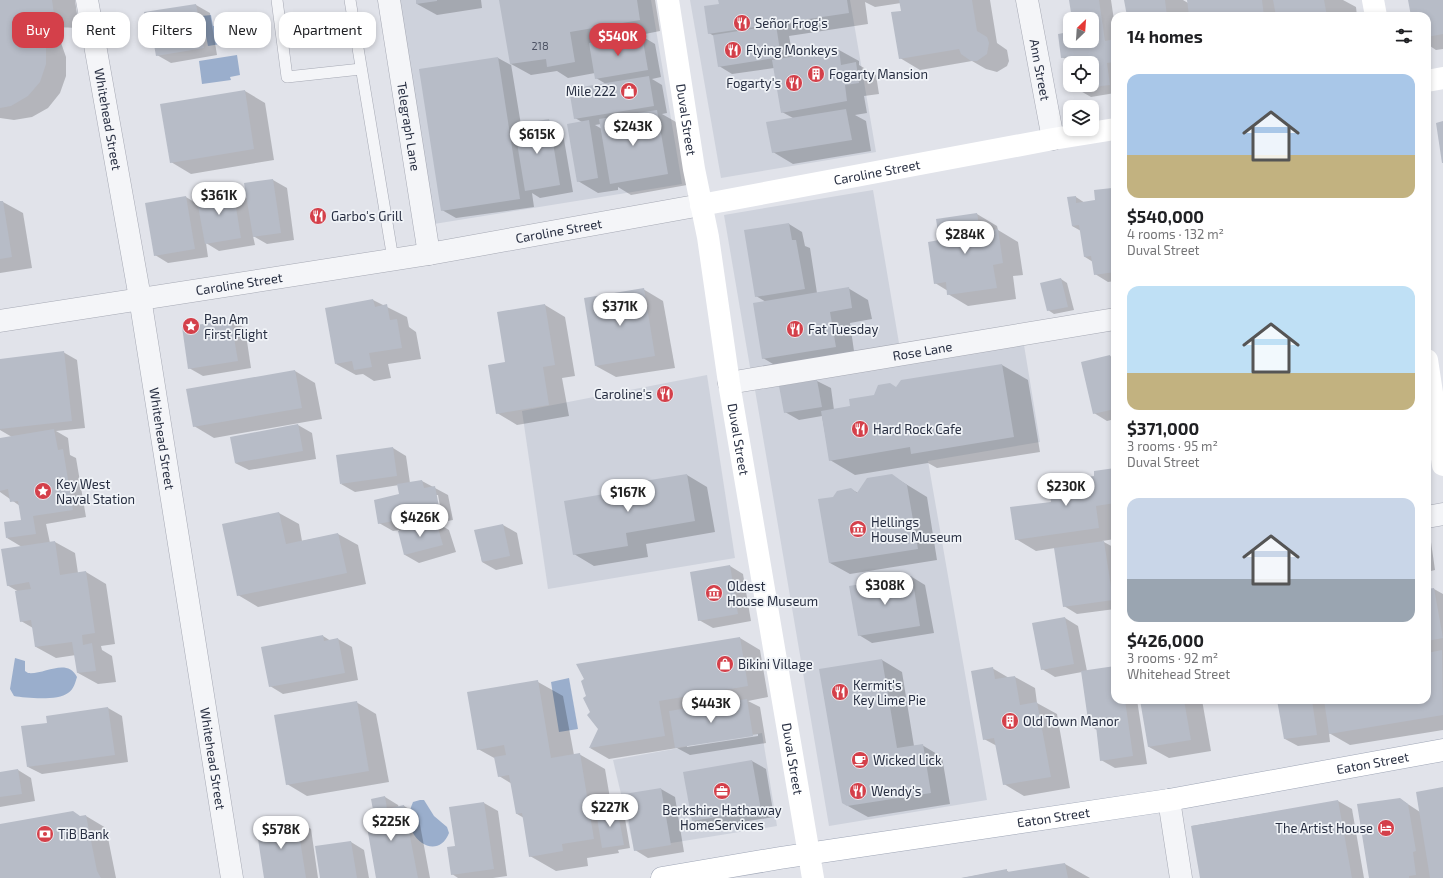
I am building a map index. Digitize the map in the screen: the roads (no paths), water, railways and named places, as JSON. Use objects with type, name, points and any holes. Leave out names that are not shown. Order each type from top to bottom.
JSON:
[{"type":"street","name":"Whitehead Street","points":[[87,0],[140,298],[232,878]]},
{"type":"street","name":"Telegraph Lane","points":[[389,0],[429,254]]},
{"type":"street","name":"Duval Street","points":[[668,0],[694,169],[708,237],[729,382],[813,878]]},
{"type":"street","name":"Ann Street","points":[[1027,0],[1053,139]]},
{"type":"street","points":[[1373,0],[1375,12]]},
{"type":"street","points":[[1431,80],[1443,78]]},
{"type":"street","name":"Caroline Street","points":[[0,321],[429,254],[1053,139],[1111,130]]},
{"type":"street","name":"Rose Lane","points":[[729,382],[1111,320]]},
{"type":"street","points":[[1431,416],[1433,444],[1443,465]]},
{"type":"street","points":[[1431,516],[1443,514]]},
{"type":"street","name":"Eaton Street","points":[[662,878],[809,854],[1169,800],[1443,750]]},
{"type":"street","points":[[1169,800],[1181,878]]},
{"type":"lane","points":[[277,0],[287,77],[361,69]]},
{"type":"lane","points":[[350,0],[393,259]]},
{"type":"water","points":[[211,15],[214,26],[214,45],[208,46],[206,36],[206,16]]},
{"type":"water","points":[[237,55],[240,75],[230,77],[231,80],[202,84],[199,61]]},
{"type":"water","points":[[15,658],[25,661],[25,671],[28,673],[61,667],[73,671],[77,677],[72,690],[63,696],[50,698],[26,698],[14,696],[10,689]]},
{"type":"water","points":[[569,678],[578,729],[559,732],[551,682]]},
{"type":"water","points":[[424,800],[434,816],[447,827],[449,833],[443,842],[436,846],[428,846],[420,842],[414,835],[410,826],[409,814],[413,802]]},
{"type":"place","name":"Señor Frog's","points":[[742,23]]},
{"type":"place","name":"Flying Monkeys","points":[[733,50]]},
{"type":"place","name":"Fogarty Mansion","points":[[816,74]]},
{"type":"place","name":"Fogarty's","points":[[794,83]]},
{"type":"place","name":"Mile 222","points":[[629,91]]},
{"type":"place","name":"Garbo's Grill","points":[[318,216]]},
{"type":"place","name":"Pan Am First Flight","points":[[191,326]]},
{"type":"place","name":"Fat Tuesday","points":[[795,329]]},
{"type":"place","name":"Caroline's","points":[[665,394]]},
{"type":"place","name":"Hard Rock Cafe","points":[[860,429]]},
{"type":"place","name":"Key West Naval Station","points":[[43,491]]},
{"type":"place","name":"Hellings House Museum","points":[[858,529]]},
{"type":"place","name":"Oldest House Museum","points":[[714,593]]},
{"type":"place","name":"Bikini Village","points":[[725,664]]},
{"type":"place","name":"Kermit's Key Lime Pie","points":[[840,692]]},
{"type":"place","name":"Old Town Manor","points":[[1010,721]]},
{"type":"place","name":"Wicked Lick","points":[[860,760]]},
{"type":"place","name":"Berkshire Hathaway HomeServices","points":[[722,791]]},
{"type":"place","name":"Wendy's","points":[[858,791]]},
{"type":"place","name":"The Artist House","points":[[1386,828]]},
{"type":"place","name":"TiB Bank","points":[[45,834]]}]
